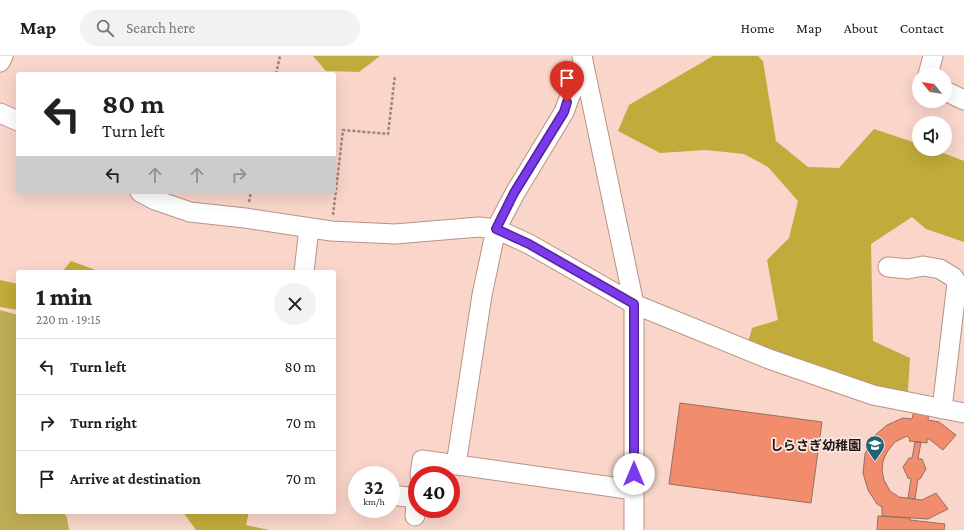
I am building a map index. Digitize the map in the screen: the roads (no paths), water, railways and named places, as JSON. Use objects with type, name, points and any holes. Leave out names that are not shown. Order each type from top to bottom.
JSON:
[{"type":"street","points":[[0,62],[3,56]]},
{"type":"street","points":[[930,68],[933,56]]},
{"type":"street","points":[[456,465],[482,295],[496,229],[514,193],[564,112],[584,64]]},
{"type":"street","points":[[584,64],[634,304],[634,530]]},
{"type":"street","points":[[952,94],[964,100]]},
{"type":"street","points":[[0,114],[16,120]]},
{"type":"street","points":[[144,194],[155,200],[190,212],[331,231],[395,234],[479,227],[496,229],[529,244],[634,304],[769,359],[873,395],[964,413]]},
{"type":"street","points":[[304,270],[309,228]]},
{"type":"street","points":[[888,267],[908,269],[923,266],[940,269],[953,277],[957,283],[942,408]]},
{"type":"street","points":[[421,466],[422,460],[634,490]]},
{"type":"place","name":"しらさぎ幼稚園","points":[[875,462]]}]
